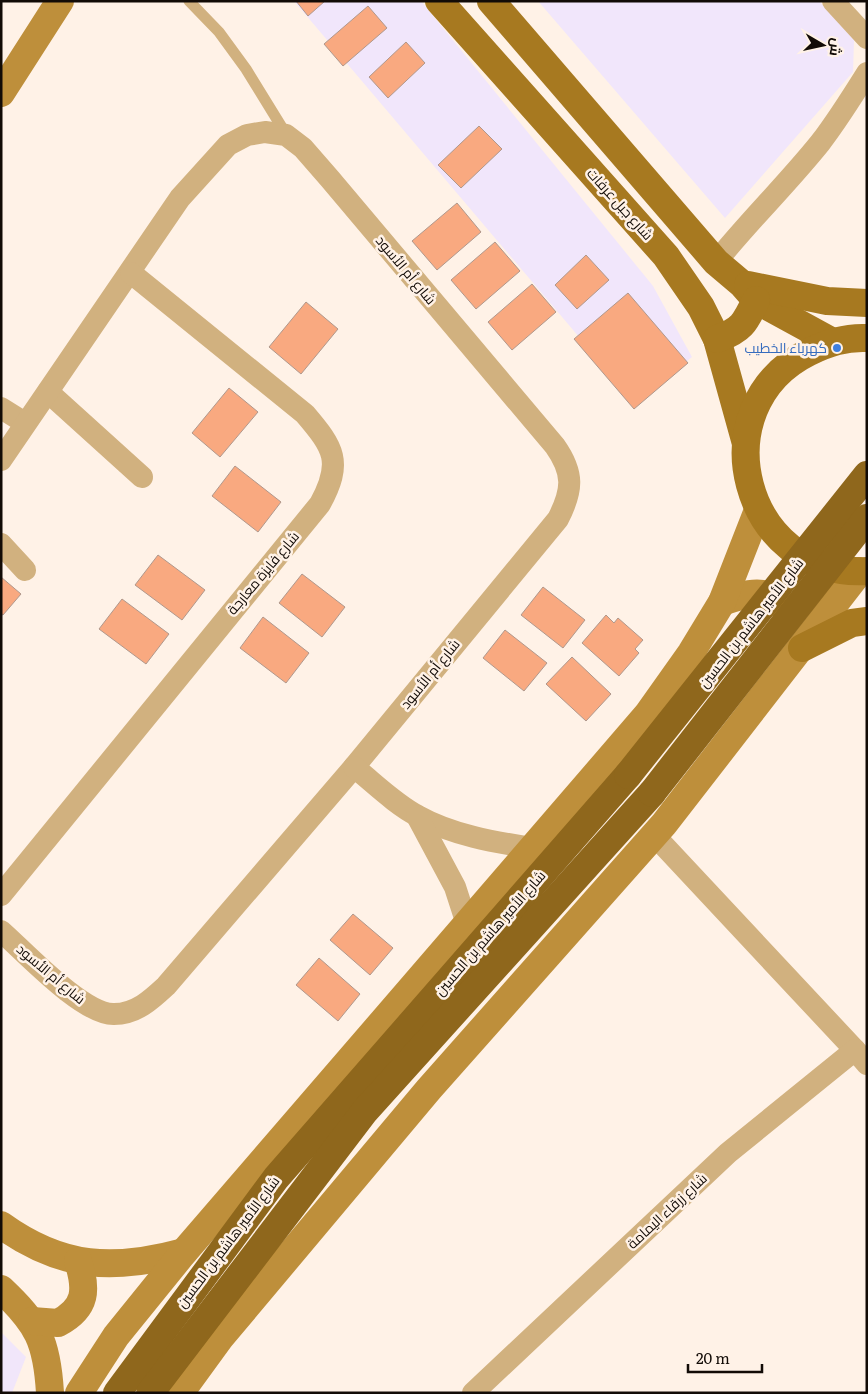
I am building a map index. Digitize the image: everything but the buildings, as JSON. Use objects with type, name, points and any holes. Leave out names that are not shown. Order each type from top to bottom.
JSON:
[{"type":"highway","name":"شارع الأمير هاشم بن الحسين","points":[[117,1393],[172,1316],[276,1178],[628,775],[867,476]]},
{"type":"highway","name":"شارع الأمير هاشم بن الحسين","points":[[150,1393],[365,1111],[652,792],[867,518]]},
{"type":"main road","points":[[1,93],[60,1]]},
{"type":"main road","name":"شارع جبل عرفات","points":[[439,1],[666,256],[700,307],[717,339],[745,440]]},
{"type":"main road","points":[[491,1],[716,262],[749,292],[831,341]]},
{"type":"main road","points":[[717,339],[734,333],[742,327],[749,292]]},
{"type":"main road","points":[[749,292],[867,304]]},
{"type":"main road","points":[[863,571],[829,567],[800,555],[776,535],[758,510],[746,476],[745,440],[760,396],[790,361],[831,341],[867,338]]},
{"type":"main road","name":"شارع الأمير هاشم بن الحسين","points":[[79,1393],[116,1336],[184,1252],[647,715],[691,653],[722,602],[758,510]]},
{"type":"main road","points":[[180,1393],[220,1338],[429,1089],[654,835],[863,571]]},
{"type":"main road","points":[[722,602],[754,593],[775,598],[785,609],[789,625],[788,638],[773,683]]},
{"type":"main road","points":[[802,648],[852,623],[867,621]]},
{"type":"main road","points":[[1,1225],[28,1243],[55,1255],[78,1261],[110,1265],[134,1264],[184,1252]]},
{"type":"main road","points":[[32,1321],[58,1323],[78,1309],[85,1282],[78,1261]]},
{"type":"main road","points":[[1,1289],[32,1321],[46,1350],[50,1393]]},
{"type":"street","points":[[833,1],[867,38]]},
{"type":"street","points":[[716,262],[746,225],[818,145],[839,117],[867,73]]},
{"type":"street","points":[[1,460],[24,423],[48,392],[131,273],[180,198],[228,145],[247,135],[265,132],[286,135]]},
{"type":"street","name":"شارع أم الأسود","points":[[1,931],[80,1002],[97,1010],[113,1014],[134,1010],[146,1004],[166,986],[354,767],[558,519],[569,492],[570,476],[564,459],[555,446],[325,173],[303,148],[286,135]]},
{"type":"street","name":"شارع فايزة معارجة","points":[[1,895],[320,504],[330,486],[333,468],[332,451],[320,432],[305,414],[131,273]]},
{"type":"street","points":[[48,392],[142,477]]},
{"type":"street","points":[[1,408],[24,423]]},
{"type":"street","points":[[1,544],[25,570]]},
{"type":"street","points":[[354,767],[418,816],[459,832],[494,842],[532,848]]},
{"type":"street","points":[[418,816],[455,887],[467,924]]},
{"type":"street","points":[[654,835],[861,1057]]},
{"type":"street","name":"شارع زرقاء اليمامة","points":[[473,1393],[728,1153],[861,1057]]},
{"type":"lane","points":[[189,1],[220,32],[236,54],[286,135]]},
{"type":"shaded area","points":[[294,1],[421,1],[653,286],[692,357],[635,403]]},
{"type":"shaded area","points":[[538,1],[819,1],[854,40],[853,72],[725,218]]},
{"type":"shaded area","points":[[1,1332],[26,1357],[12,1393],[1,1393]]},
{"type":"place","name":"كهرباء الخطيب","points":[[837,348]]}]
